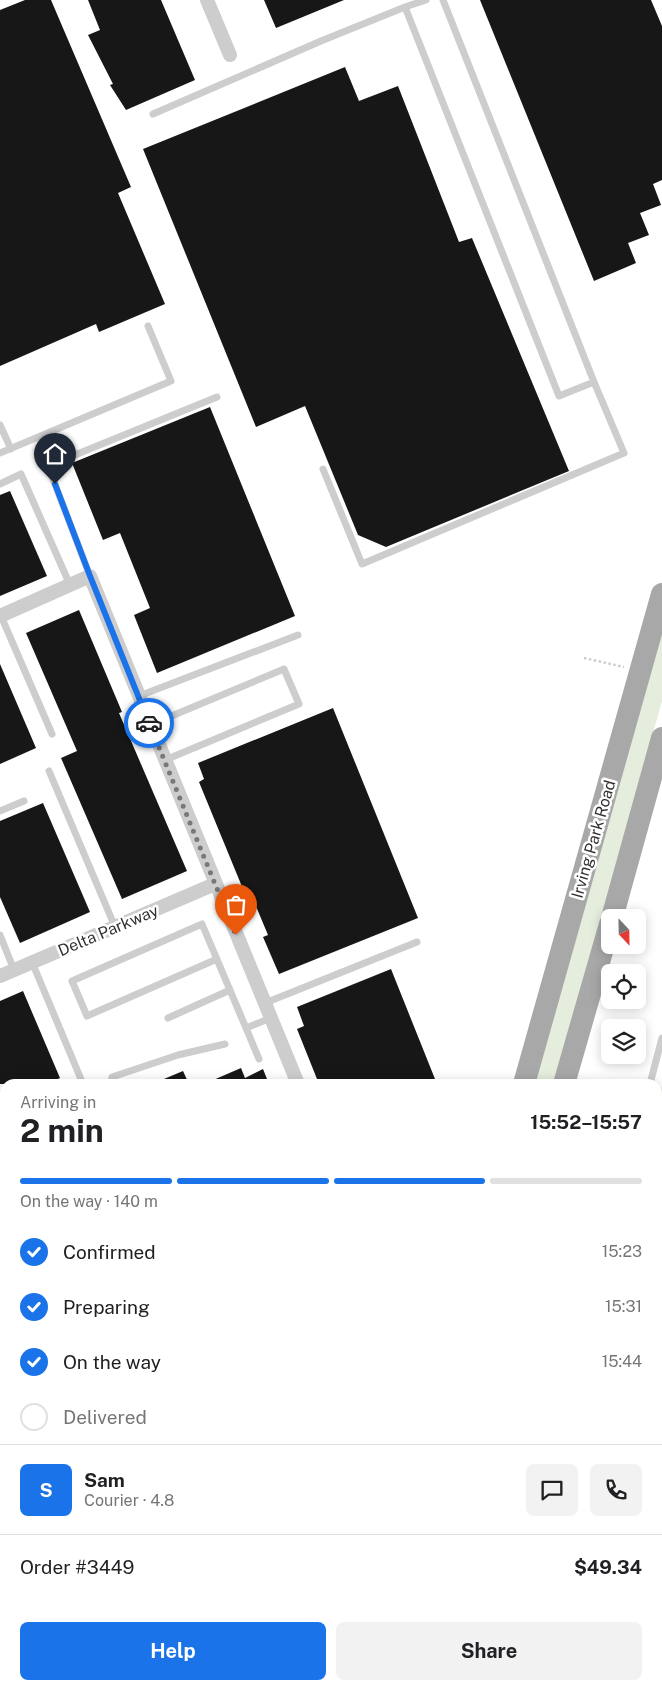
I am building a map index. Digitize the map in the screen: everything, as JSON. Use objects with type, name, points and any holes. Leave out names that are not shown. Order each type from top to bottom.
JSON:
[{"type":"main road","name":"Irving Park Road","points":[[525,1079],[662,594]]},
{"type":"main road","points":[[614,909],[662,738]]},
{"type":"main road","points":[[565,1079],[601,954]]},
{"type":"street","points":[[206,0],[230,55]]},
{"type":"street","points":[[1,616],[90,576],[296,1079]]},
{"type":"street","name":"Delta Parkway","points":[[0,976],[215,884]]},
{"type":"lane","points":[[153,114],[321,41],[426,0]]},
{"type":"lane","points":[[323,469],[362,564],[624,453],[594,382],[443,0]]},
{"type":"lane","points":[[405,7],[559,396],[594,382]]},
{"type":"lane","points":[[0,453],[171,380],[148,326]]},
{"type":"lane","points":[[90,576],[48,466],[217,397]]},
{"type":"lane","points":[[0,424],[11,448]]},
{"type":"lane","points":[[0,484],[21,474],[70,585]]},
{"type":"lane","points":[[1,616],[52,734]]},
{"type":"lane","points":[[139,696],[298,635]]},
{"type":"lane","points":[[150,725],[284,670],[299,704],[165,760]]},
{"type":"lane","points":[[49,771],[115,927]]},
{"type":"lane","points":[[0,811],[24,800]]},
{"type":"lane","points":[[217,959],[87,1016],[72,981],[202,924],[217,959],[259,1059]]},
{"type":"lane","points":[[0,935],[14,970]]},
{"type":"lane","points":[[264,1002],[416,942]]},
{"type":"lane","points":[[32,962],[81,1079]]},
{"type":"lane","points":[[168,1018],[230,990]]},
{"type":"lane","points":[[246,1028],[271,1018]]},
{"type":"lane","points":[[652,1079],[659,1058],[662,1038]]},
{"type":"lane","points":[[111,1079],[112,1076],[178,1055],[225,1044]]},
{"type":"path","points":[[584,658],[641,670]]},
{"type":"green space","points":[[662,629],[662,701],[604,909],[601,909],[601,919],[556,1079],[536,1079]]},
{"type":"building","points":[[25,0],[51,0],[131,187],[118,193],[165,304],[99,332],[96,324],[0,366],[0,10]]},
{"type":"building","points":[[88,0],[161,0],[195,80],[126,110],[110,85],[113,84],[88,35],[100,30]]},
{"type":"building","points":[[264,0],[344,0],[276,28]]},
{"type":"building","points":[[480,0],[651,0],[662,26],[662,180],[653,184],[661,205],[640,213],[649,235],[628,243],[636,263],[594,281]]},
{"type":"building","points":[[345,67],[359,101],[398,86],[459,242],[472,238],[569,471],[386,547],[358,535],[305,406],[256,427],[143,149]]},
{"type":"building","points":[[210,407],[295,616],[157,673],[134,615],[150,608],[120,533],[103,540],[72,463]]},
{"type":"building","points":[[10,491],[47,576],[0,596],[0,495]]},
{"type":"building","points":[[79,610],[122,712],[119,713],[187,871],[122,899],[61,758],[77,751],[26,633]]},
{"type":"building","points":[[0,664],[36,748],[0,764]]},
{"type":"building","points":[[333,708],[418,918],[279,974],[263,937],[268,935],[250,892],[245,894],[199,782],[204,779],[198,763]]},
{"type":"building","points":[[43,803],[90,912],[20,943],[0,897],[0,821]]},
{"type":"building","points":[[391,969],[435,1079],[317,1079],[297,1029],[304,1026],[297,1007]]},
{"type":"building","points":[[23,991],[60,1078],[0,1079],[0,1001]]},
{"type":"building","points":[[241,1068],[245,1078],[263,1069],[267,1079],[216,1079]]},
{"type":"building","points":[[183,1071],[187,1079],[164,1079]]},
{"type":"way so far","points":[[149,723],[236,935]]},
{"type":"route","points":[[55,484],[149,723]]}]
